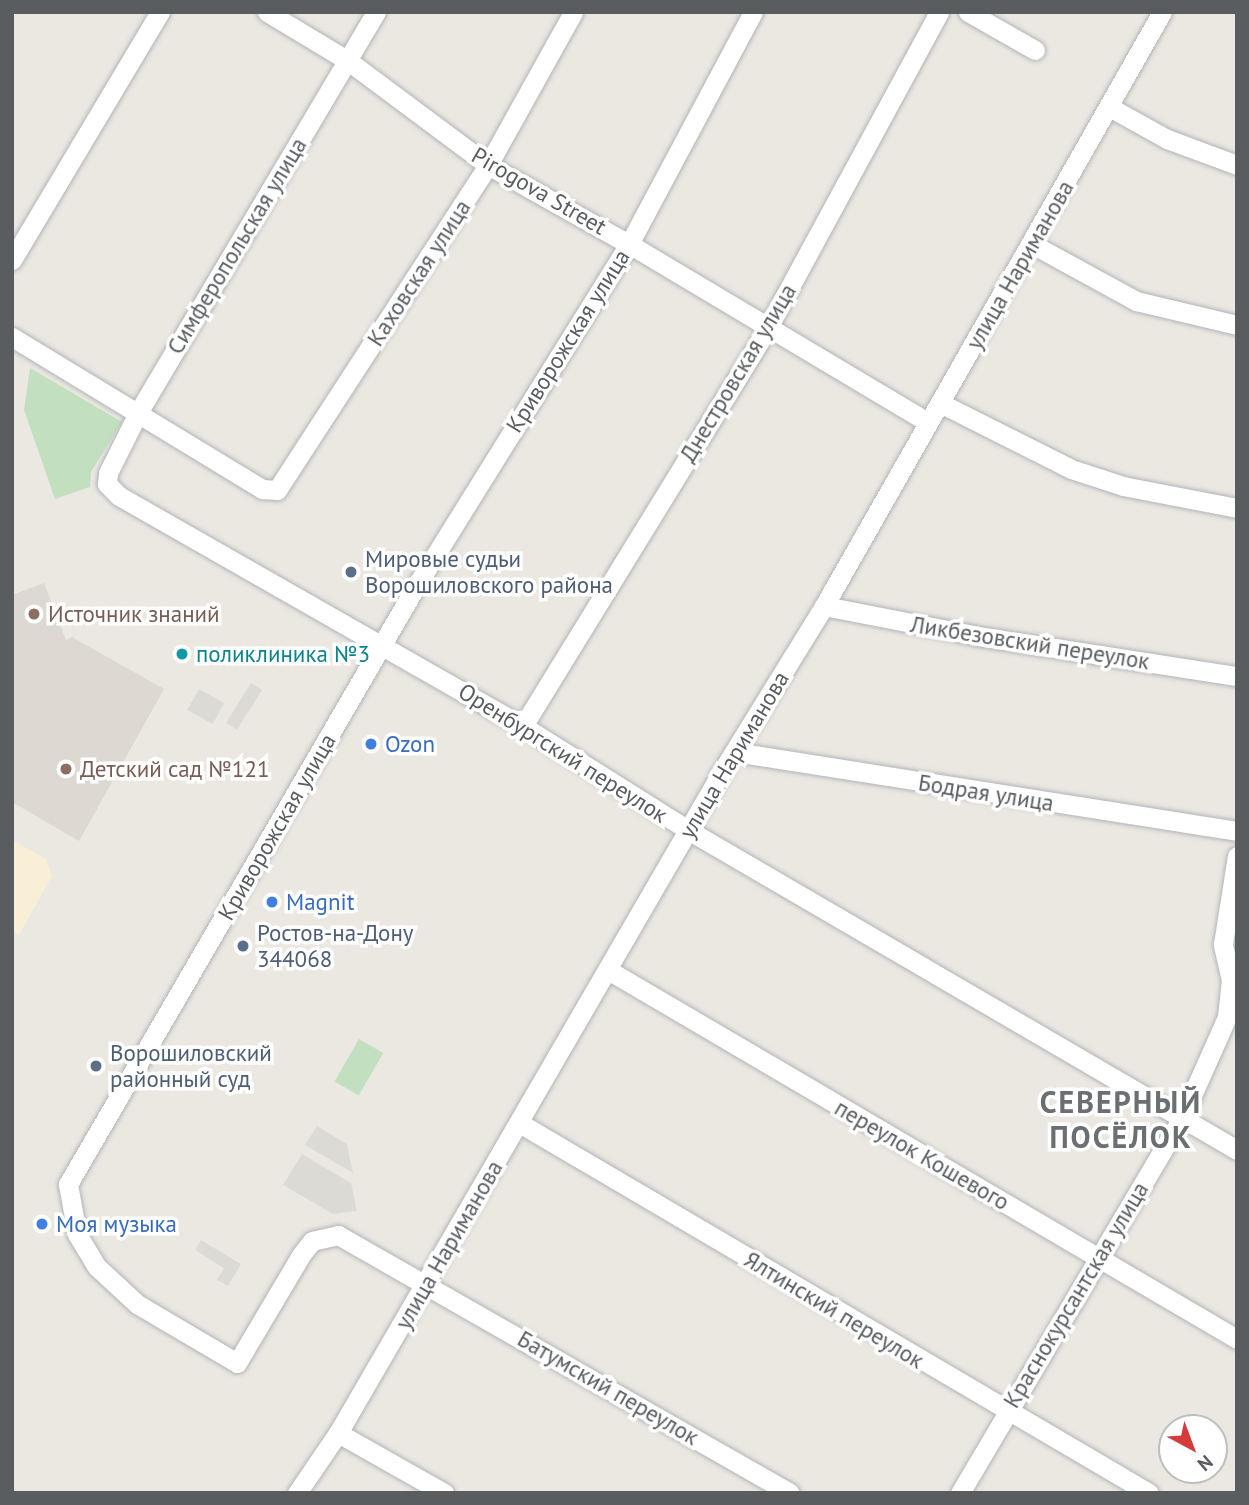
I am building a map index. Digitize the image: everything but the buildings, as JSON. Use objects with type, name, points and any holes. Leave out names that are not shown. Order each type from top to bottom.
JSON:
[{"type":"street","points":[[12,260],[160,12]]},
{"type":"street","name":"Pirogova Street","points":[[267,12],[347,60],[488,165],[629,244],[767,329],[928,422]]},
{"type":"street","name":"Симферопольская улица","points":[[107,484],[108,473],[139,411],[376,12]]},
{"type":"street","name":"Каховская улица","points":[[139,411],[262,489],[277,490],[488,165],[573,12]]},
{"type":"street","name":"Криворожская улица","points":[[426,1283],[338,1235],[312,1241],[237,1363],[137,1304],[110,1281],[82,1246],[69,1203],[68,1184],[384,645],[629,244],[753,12]]},
{"type":"street","name":"Днестровская улица","points":[[523,726],[767,329],[939,12]]},
{"type":"street","points":[[968,12],[1035,50]]},
{"type":"street","name":"улица Нариманова","points":[[298,1493],[338,1433],[521,1124],[688,830],[824,606],[1111,108],[1162,12]]},
{"type":"street","points":[[1111,108],[1167,139],[1237,165]]},
{"type":"street","points":[[1032,244],[1136,301],[1237,325]]},
{"type":"street","points":[[12,337],[139,411]]},
{"type":"street","points":[[940,403],[1071,469],[1123,485],[1237,508]]},
{"type":"street","name":"Оренбургский переулок","points":[[107,484],[119,496],[523,726],[688,830],[1237,1150]]},
{"type":"street","name":"Ликбезовский переулок","points":[[824,606],[978,636],[1237,676]]},
{"type":"street","name":"Бодрая улица","points":[[735,752],[1237,831]]},
{"type":"street","name":"Краснокурсантская улица","points":[[960,1493],[1006,1411],[1182,1118],[1227,1017],[1234,981],[1223,944],[1237,856]]},
{"type":"street","name":"переулок Кошевого","points":[[608,970],[1237,1339]]},
{"type":"street","name":"Ялтинский переулок","points":[[521,1124],[1149,1493]]},
{"type":"street","name":"Батумский переулок","points":[[426,1283],[790,1493]]},
{"type":"street","points":[[338,1433],[444,1493]]},
{"type":"shaded area","name":"Детский сад №121","points":[[44,583],[66,640],[72,637],[164,689],[79,841],[12,802],[12,595]]},
{"type":"shaded area","points":[[251,683],[262,690],[237,730],[226,723]]},
{"type":"shaded area","points":[[199,689],[224,703],[213,724],[187,710]]},
{"type":"shaded area","points":[[12,840],[46,859],[52,876],[19,935],[12,930]]},
{"type":"shaded area","points":[[317,1126],[347,1144],[353,1173],[305,1145]]},
{"type":"shaded area","points":[[302,1154],[351,1183],[357,1211],[333,1214],[283,1185]]},
{"type":"shaded area","points":[[201,1240],[241,1264],[228,1286],[217,1280],[224,1268],[195,1250]]},
{"type":"green space","points":[[30,368],[122,422],[91,472],[90,487],[55,499],[24,410]]},
{"type":"green space","points":[[359,1039],[383,1053],[359,1095],[334,1081]]},
{"type":"place","name":"Мировые судьи Ворошиловского района","points":[[351,572]]},
{"type":"place","name":"Источник знаний","points":[[34,614]]},
{"type":"place","name":"поликлиника №3","points":[[182,654]]},
{"type":"place","name":"Ozon","points":[[371,744]]},
{"type":"place","name":"Детский сад №121","points":[[66,769]]},
{"type":"place","name":"Magnit","points":[[272,902]]},
{"type":"place","name":"Ростов-на-Дону 344068","points":[[243,946]]},
{"type":"place","name":"Ворошиловский районный суд","points":[[96,1066]]},
{"type":"place","name":"Моя музыка","points":[[42,1224]]},
{"type":"district","name":"СЕВЕРНЫЙ ПОСЁЛОК","points":[[1121,1119]]}]
